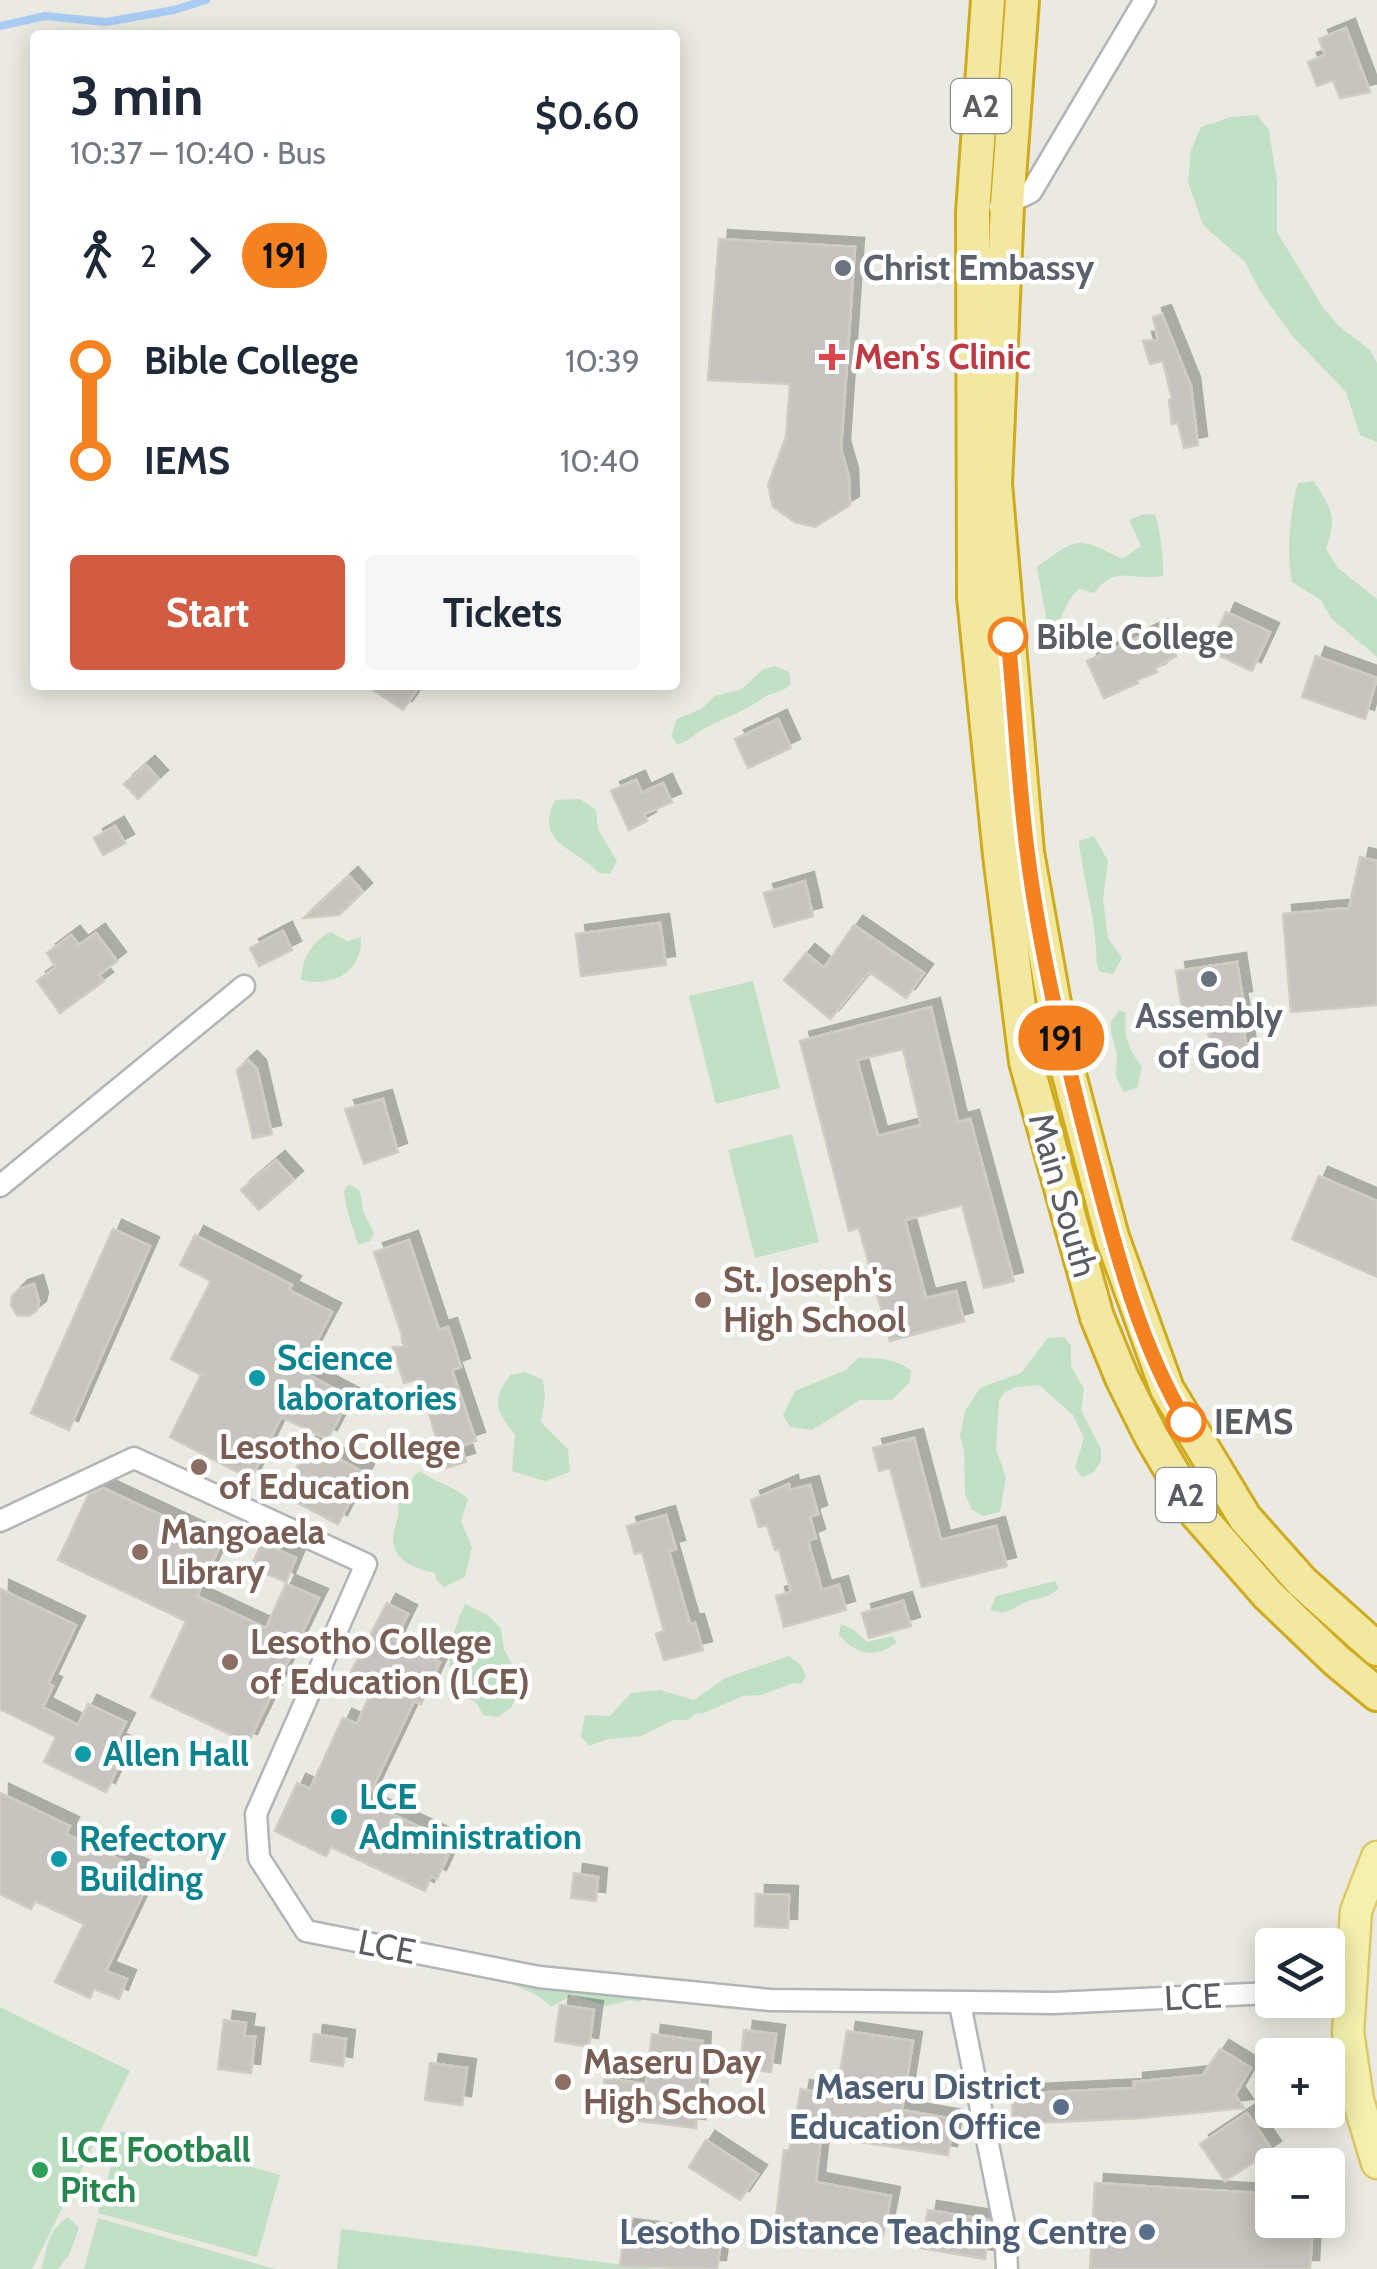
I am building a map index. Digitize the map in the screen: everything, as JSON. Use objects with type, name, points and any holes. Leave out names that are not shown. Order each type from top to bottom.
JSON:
[{"type":"highway","name":"Main South","points":[[988,0],[973,212],[974,597],[1026,1062],[1072,1235],[1122,1378],[1197,1514],[1268,1594],[1375,1696]]},
{"type":"highway","name":"Main South","points":[[1022,0],[1007,205],[995,484],[1027,852],[1062,1048],[1112,1237],[1167,1389],[1245,1518],[1302,1582],[1377,1649]]},
{"type":"main road","points":[[1345,1953],[1377,1857]]},
{"type":"main road","points":[[1345,2016],[1358,2100],[1377,2163]]},
{"type":"street","points":[[973,212],[1007,205],[1031,192],[1146,0]]},
{"type":"street","points":[[0,1186],[244,986]]},
{"type":"street","name":"LCE","points":[[0,1521],[134,1458],[366,1564],[256,1814],[260,1858],[306,1931],[539,1977],[770,2000],[1054,2004],[1255,1994]]},
{"type":"street","points":[[960,2004],[1005,2229],[1007,2269]]},
{"type":"green space","points":[[1257,115],[1269,130],[1277,181],[1277,232],[1324,309],[1370,350],[1377,363],[1377,442],[1360,435],[1346,392],[1293,337],[1245,262],[1203,225],[1188,182],[1191,150],[1201,127],[1231,117]]},
{"type":"green space","points":[[1314,481],[1331,513],[1332,528],[1326,549],[1338,568],[1377,599],[1377,657],[1332,619],[1321,600],[1292,582],[1289,545],[1295,494],[1298,483]]},
{"type":"green space","points":[[1144,514],[1155,515],[1157,519],[1163,576],[1118,576],[1094,593],[1079,589],[1054,631],[1044,632],[1046,617],[1037,567],[1078,543],[1096,546],[1122,559],[1141,546],[1129,520]]},
{"type":"green space","points":[[775,666],[789,672],[788,687],[685,741],[677,744],[671,736],[677,719],[701,709],[715,696],[742,689],[762,670]]},
{"type":"green space","points":[[580,799],[596,810],[598,829],[617,861],[610,874],[599,873],[553,836],[550,815],[555,800]]},
{"type":"green space","points":[[1094,836],[1108,861],[1103,899],[1108,938],[1122,958],[1113,974],[1100,972],[1097,966],[1079,841]]},
{"type":"green space","points":[[331,932],[347,941],[361,937],[357,960],[334,979],[301,980],[309,952]]},
{"type":"green space","points":[[753,981],[780,1088],[716,1104],[689,996]]},
{"type":"green space","points":[[1120,1010],[1126,1013],[1128,1042],[1142,1067],[1137,1088],[1124,1092],[1116,1077],[1117,1054],[1111,1032],[1111,1021]]},
{"type":"green space","points":[[792,1134],[819,1242],[755,1258],[728,1150]]},
{"type":"green space","points":[[349,1184],[360,1191],[363,1211],[374,1233],[370,1241],[358,1245],[345,1198]]},
{"type":"green space","points":[[1065,1337],[1071,1346],[1071,1366],[1084,1389],[1081,1410],[1101,1449],[1101,1461],[1094,1472],[1082,1477],[1075,1468],[1084,1438],[1073,1415],[1039,1385],[1005,1392],[999,1401],[996,1450],[1006,1477],[1000,1512],[983,1516],[972,1510],[965,1494],[960,1435],[965,1411],[980,1388],[1021,1373],[1048,1338]]},
{"type":"green space","points":[[858,1358],[898,1363],[911,1370],[910,1382],[892,1400],[860,1400],[812,1430],[790,1427],[783,1415],[795,1391],[846,1370]]},
{"type":"green space","points":[[525,1372],[543,1380],[541,1422],[568,1449],[570,1472],[545,1481],[512,1471],[515,1435],[498,1406],[500,1392],[510,1375]]},
{"type":"green space","points":[[420,1471],[468,1499],[461,1521],[472,1548],[465,1577],[444,1587],[435,1573],[407,1563],[394,1546],[399,1509],[396,1497],[407,1495]]},
{"type":"green space","points":[[1055,1581],[1059,1588],[1048,1595],[1006,1612],[990,1610],[996,1596]]},
{"type":"green space","points":[[465,1604],[488,1615],[501,1629],[504,1649],[515,1670],[516,1698],[511,1708],[498,1717],[483,1715],[476,1702],[455,1684],[451,1673],[450,1649]]},
{"type":"green space","points":[[841,1624],[867,1642],[892,1636],[897,1642],[875,1653],[859,1650],[839,1635]]},
{"type":"green space","points":[[789,1656],[801,1665],[806,1677],[801,1684],[743,1696],[694,1714],[689,1720],[673,1720],[641,1736],[608,1739],[589,1746],[581,1737],[585,1715],[610,1716],[631,1693],[660,1690],[694,1700],[725,1678]]},
{"type":"green space","points":[[503,1977],[645,1996],[640,2002],[630,2000],[606,2006],[572,1995],[551,2007]]},
{"type":"green space","name":"LCE Football Pitch","points":[[0,2007],[130,2071],[32,2269],[0,2269]]},
{"type":"green space","points":[[121,2131],[280,2175],[257,2257],[98,2213]]},
{"type":"green space","points":[[68,2217],[79,2228],[69,2255],[58,2269],[41,2269],[52,2234]]},
{"type":"green space","points":[[98,2218],[275,2269],[84,2269]]},
{"type":"green space","points":[[341,2229],[656,2269],[337,2269]]},
{"type":"building","points":[[1346,28],[1370,92],[1340,98],[1333,80],[1317,86],[1308,62],[1325,55],[1319,39]]},
{"type":"building","points":[[719,239],[855,247],[841,449],[849,477],[850,505],[815,527],[795,522],[773,507],[768,485],[786,437],[790,384],[708,380]]},
{"type":"building","points":[[1162,314],[1191,386],[1198,445],[1184,448],[1178,423],[1172,424],[1172,399],[1163,361],[1150,364],[1143,341],[1158,340],[1153,317]]},
{"type":"building","points":[[1226,612],[1270,632],[1252,671],[1209,651]]},
{"type":"building","points":[[1159,628],[1176,656],[1155,668],[1157,672],[1104,698],[1087,661]]},
{"type":"building","points":[[1316,656],[1377,678],[1365,719],[1302,697]]},
{"type":"building","points":[[373,690],[417,690],[403,710]]},
{"type":"building","points":[[778,719],[791,748],[748,768],[735,739]]},
{"type":"building","points":[[146,765],[159,779],[138,799],[124,784]]},
{"type":"building","points":[[636,780],[642,793],[663,783],[672,802],[644,814],[647,821],[629,830],[611,791]]},
{"type":"building","points":[[115,826],[125,843],[103,855],[94,838]]},
{"type":"building","points":[[1360,857],[1377,861],[1377,1005],[1291,1012],[1283,914],[1349,908]]},
{"type":"building","points":[[349,876],[363,892],[339,915],[304,918]]},
{"type":"building","points":[[805,881],[813,916],[774,927],[764,893]]},
{"type":"building","points":[[660,923],[666,965],[581,976],[576,934]]},
{"type":"building","points":[[854,925],[924,973],[906,998],[869,972],[830,1019],[784,980],[806,953],[824,968]]},
{"type":"building","points":[[283,931],[292,950],[259,966],[250,948]]},
{"type":"building","points":[[96,933],[117,961],[99,975],[104,981],[60,1013],[37,981],[56,967],[47,953],[71,935],[79,945]]},
{"type":"building","points":[[1237,962],[1243,1000],[1238,1001],[1247,1049],[1212,1055],[1206,1019],[1184,1022],[1176,971]]},
{"type":"building","points":[[931,1007],[958,1122],[970,1119],[1014,1281],[984,1288],[962,1205],[905,1220],[926,1298],[956,1291],[964,1321],[890,1341],[859,1228],[849,1231],[800,1041]],"holes":[[[903,1049],[921,1125],[878,1136],[857,1060]]]},
{"type":"building","points":[[248,1060],[257,1069],[272,1134],[253,1138],[237,1070]]},
{"type":"building","points":[[383,1099],[398,1152],[364,1164],[345,1109]]},
{"type":"building","points":[[276,1160],[294,1180],[259,1210],[241,1190]]},
{"type":"building","points":[[1319,1176],[1377,1201],[1377,1277],[1292,1239]]},
{"type":"building","points":[[113,1229],[150,1246],[69,1430],[31,1413]]},
{"type":"building","name":"Science laboratories","points":[[195,1235],[292,1285],[289,1290],[332,1312],[301,1371],[350,1397],[328,1439],[281,1417],[251,1479],[170,1437],[201,1375],[171,1359],[211,1281],[180,1265]]},
{"type":"building","points":[[409,1240],[439,1330],[448,1327],[461,1367],[452,1370],[476,1441],[461,1446],[466,1462],[445,1468],[419,1379],[404,1383],[393,1347],[406,1347],[374,1252]]},
{"type":"building","points":[[34,1284],[39,1301],[37,1310],[29,1316],[17,1315],[11,1305],[12,1296]]},
{"type":"building","points":[[914,1438],[941,1540],[996,1526],[1007,1566],[922,1587],[890,1468],[879,1471],[873,1448]]},
{"type":"building","points":[[308,1443],[365,1473],[338,1524],[284,1496]]},
{"type":"building","points":[[789,1484],[790,1490],[810,1485],[818,1514],[810,1517],[816,1538],[808,1541],[822,1590],[839,1585],[846,1610],[784,1627],[776,1596],[791,1592],[779,1549],[775,1550],[767,1525],[759,1527],[751,1500]]},
{"type":"building","points":[[103,1488],[221,1543],[197,1596],[266,1628],[286,1584],[319,1598],[248,1743],[151,1697],[186,1621],[58,1560],[89,1494]]},
{"type":"building","points":[[666,1515],[676,1549],[669,1551],[690,1624],[695,1623],[703,1650],[664,1660],[656,1634],[664,1631],[642,1552],[635,1554],[627,1526]]},
{"type":"building","points":[[262,1543],[296,1558],[286,1582],[251,1567]]},
{"type":"building","points":[[0,1589],[76,1625],[48,1684],[53,1686],[43,1707],[78,1725],[88,1704],[126,1722],[116,1742],[123,1746],[113,1766],[117,1769],[106,1792],[44,1762],[56,1737],[0,1709]]},
{"type":"building","points":[[903,1601],[911,1626],[869,1638],[862,1613]]},
{"type":"building","name":"LCE Administration","points":[[387,1603],[408,1614],[395,1641],[440,1662],[421,1704],[414,1701],[366,1802],[454,1843],[437,1879],[431,1876],[425,1891],[331,1847],[326,1856],[275,1831],[297,1783],[310,1789],[343,1718],[357,1724],[375,1683],[351,1672]]},
{"type":"building","name":"Refectory Building","points":[[0,1793],[70,1826],[66,1834],[152,1875],[106,1971],[127,1979],[119,1999],[94,1989],[90,1998],[55,1982],[84,1924],[35,1901],[31,1909],[0,1894]]},
{"type":"building","points":[[574,1873],[598,1877],[596,1901],[571,1898]]},
{"type":"building","points":[[756,1894],[789,1895],[788,1928],[755,1926]]},
{"type":"building","points":[[560,2005],[594,2010],[589,2047],[555,2041]]},
{"type":"building","points":[[224,2020],[246,2023],[244,2036],[255,2037],[251,2073],[218,2069]]},
{"type":"building","points":[[744,2030],[776,2034],[771,2072],[740,2068]]},
{"type":"building","points":[[847,2031],[913,2041],[902,2110],[954,2119],[948,2155],[821,2136],[816,2182],[891,2196],[883,2236],[812,2222],[811,2231],[775,2227],[784,2150],[789,2151],[801,2089],[836,2096]]},
{"type":"building","points":[[314,2034],[346,2039],[343,2066],[311,2061]]},
{"type":"building","points":[[652,2034],[702,2041],[696,2128],[600,2116],[605,2078],[646,2084]]},
{"type":"building","points":[[1220,2049],[1251,2068],[1235,2095],[1244,2108],[1013,2124],[1012,2094],[1134,2088],[1134,2082],[1203,2075]]},
{"type":"building","points":[[430,2063],[467,2068],[462,2105],[425,2100]]},
{"type":"building","points":[[1247,2113],[1271,2148],[1255,2148],[1255,2161],[1225,2181],[1200,2144]]},
{"type":"building","points":[[706,2140],[758,2174],[740,2200],[689,2167]]},
{"type":"building","name":"Lesotho Distance Teaching Centre","points":[[1095,2183],[1255,2193],[1255,2238],[1312,2238],[1310,2269],[1090,2269]]},
{"type":"building","points":[[928,2210],[989,2220],[985,2259],[921,2248]]},
{"type":"building","points":[[625,2228],[721,2240],[717,2269],[620,2266]]},
{"type":"waterway","points":[[0,26],[45,16],[106,22],[206,0]]},
{"type":"bus line","name":"191","points":[[1008,637],[1027,852],[1062,1048],[1112,1237],[1143,1330],[1167,1389],[1186,1422]]},
{"type":"place","name":"Christ Embassy","points":[[843,268]]},
{"type":"place","name":"Men's Clinic","points":[[832,357]]},
{"type":"place","name":"Bible College","points":[[1008,637]]},
{"type":"place","name":"Assembly of God","points":[[1209,979]]},
{"type":"place","name":"St. Joseph's High School","points":[[703,1300]]},
{"type":"place","name":"Science laboratories","points":[[257,1378]]},
{"type":"place","name":"IEMS","points":[[1186,1422]]},
{"type":"place","name":"Lesotho College of Education","points":[[199,1467]]},
{"type":"place","name":"Mangoaela Library","points":[[140,1552]]},
{"type":"place","name":"Lesotho College of Education (LCE)","points":[[230,1662]]},
{"type":"place","name":"Allen Hall","points":[[83,1754]]},
{"type":"place","name":"LCE Administration","points":[[339,1817]]},
{"type":"place","name":"Refectory Building","points":[[59,1859]]},
{"type":"place","name":"Maseru Day High School","points":[[563,2082]]},
{"type":"place","name":"Maseru District Education Office","points":[[1061,2107]]},
{"type":"place","name":"LCE Football Pitch","points":[[40,2170]]},
{"type":"place","name":"Lesotho Distance Teaching Centre","points":[[1147,2232]]}]
